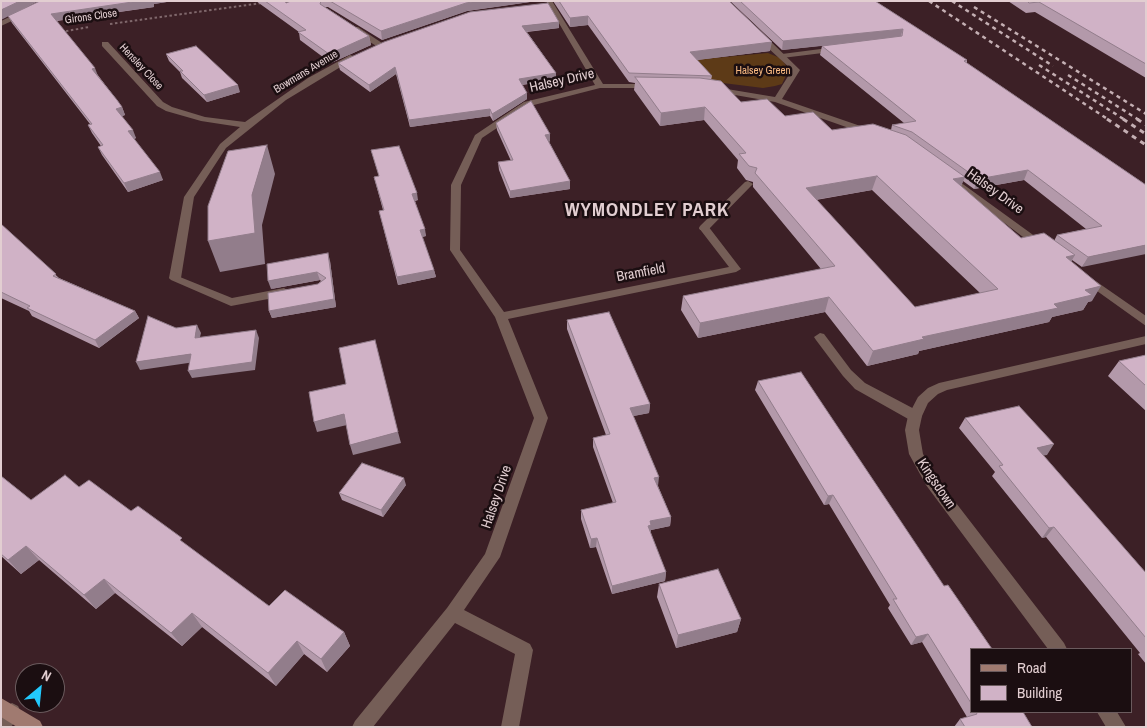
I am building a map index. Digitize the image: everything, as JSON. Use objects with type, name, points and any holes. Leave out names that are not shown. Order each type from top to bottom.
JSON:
[{"type":"street","points":[[1,24],[48,2]]},
{"type":"street","points":[[547,4],[600,86]]},
{"type":"street","points":[[349,25],[377,46],[390,42]]},
{"type":"street","points":[[753,29],[796,70],[777,100]]},
{"type":"street","name":"Hensley Close","points":[[105,44],[160,104],[169,109],[204,119],[247,125]]},
{"type":"street","points":[[782,56],[848,48]]},
{"type":"street","name":"Bowmans Avenue","points":[[294,291],[231,302],[175,278],[189,197],[223,146],[247,125],[311,80],[359,55]]},
{"type":"street","name":"Halsey Drive","points":[[361,727],[454,613],[492,557],[541,418],[501,316],[455,250],[456,185],[478,136],[527,104],[600,86],[659,86]]},
{"type":"street","points":[[699,87],[777,100],[878,135]]},
{"type":"street","name":"Halsey Drive","points":[[937,168],[1049,251]]},
{"type":"street","name":"Bramfield","points":[[501,316],[736,269],[704,228],[748,184]]},
{"type":"street","points":[[1082,275],[1146,322]]},
{"type":"street","points":[[820,337],[847,373],[860,386],[915,416]]},
{"type":"street","name":"Kingsdown","points":[[1057,648],[931,481],[916,454],[912,430],[915,416],[923,400],[932,391],[944,386],[1146,340]]},
{"type":"street","points":[[454,613],[524,650],[510,727]]},
{"type":"street","points":[[1107,713],[1117,727]]},
{"type":"street","points":[[5,715],[34,727]]},
{"type":"path","name":"Girons Close","points":[[105,25],[263,3]]},
{"type":"path","name":"Girons Close","points":[[57,32],[95,26]]},
{"type":"green space","name":"Halsey Green","points":[[768,53],[780,58],[789,69],[782,84],[763,88],[683,78],[693,60]]},
{"type":"building","points":[[1,1],[20,1],[1,10]]},
{"type":"building","points":[[40,1],[139,1],[51,14],[95,68],[92,69],[122,107],[116,109],[133,130],[128,131],[160,172],[124,183],[98,147],[103,145],[88,125],[92,124],[8,16]]},
{"type":"building","points":[[265,1],[285,1],[286,3],[291,1],[321,1],[320,4],[369,36],[329,54],[298,32],[306,30]]},
{"type":"building","points":[[330,1],[478,1],[466,3],[381,31]]},
{"type":"building","points":[[559,1],[729,1],[772,42],[690,52],[712,76],[629,73],[588,16],[570,18]]},
{"type":"building","points":[[740,1],[875,1],[967,60],[964,61],[1146,185],[1146,245],[1088,257],[1057,235],[1102,226],[1028,170],[978,179],[912,132],[892,125],[916,121],[822,46],[902,36],[903,29],[783,41]]},
{"type":"building","points":[[1027,1],[1146,1],[1146,64],[1039,2],[1029,3]]},
{"type":"building","points":[[548,3],[559,22],[522,26],[556,73],[519,79],[527,93],[492,114],[490,109],[409,120],[395,67],[369,85],[338,63],[384,42],[470,12]]},
{"type":"building","points":[[196,46],[238,85],[204,95],[166,54]]},
{"type":"building","points":[[635,77],[700,78],[721,81],[741,102],[767,99],[785,116],[813,112],[832,130],[873,124],[906,135],[965,177],[953,179],[1021,238],[1044,233],[1075,255],[1066,257],[1101,286],[1085,290],[1092,295],[1054,304],[1058,308],[922,337],[924,339],[873,351],[829,297],[700,323],[683,296],[835,266],[755,173],[757,168],[749,166],[739,154],[746,153],[705,107],[661,113]],"holes":[[[877,176],[998,289],[915,307],[806,188]]]},
{"type":"building","points":[[531,101],[550,134],[545,135],[570,181],[510,191],[498,162],[513,160],[496,123]]},
{"type":"building","points":[[267,145],[252,195],[255,233],[208,241],[208,206],[228,151]]},
{"type":"building","points":[[399,146],[417,193],[412,194],[425,229],[420,230],[434,270],[397,277],[379,211],[384,210],[374,177],[379,176],[371,150]]},
{"type":"building","points":[[1,224],[56,274],[53,276],[135,311],[95,340],[27,308],[30,306],[1,292]]},
{"type":"building","points":[[328,253],[334,299],[269,311],[268,293],[318,284],[326,278],[317,272],[268,281],[267,264]]},
{"type":"building","points":[[609,312],[650,404],[630,408],[659,477],[654,478],[671,517],[650,521],[651,525],[648,526],[666,572],[612,586],[597,538],[591,539],[581,510],[616,502],[593,438],[610,434],[567,320]]},
{"type":"building","points":[[148,316],[176,328],[197,325],[195,338],[256,330],[252,362],[188,371],[191,354],[136,362]]},
{"type":"building","points":[[375,340],[398,432],[350,445],[344,414],[314,422],[309,392],[346,384],[339,348]]},
{"type":"building","points":[[1146,355],[1146,386],[1119,361]]},
{"type":"building","points":[[801,372],[944,586],[948,585],[991,648],[970,648],[970,701],[928,634],[916,637],[893,599],[897,599],[833,495],[828,496],[758,381]]},
{"type":"building","points":[[1019,406],[1054,444],[1037,448],[1146,573],[1146,638],[1054,527],[1049,528],[999,466],[1003,465],[965,418]]},
{"type":"building","points":[[362,463],[404,478],[381,510],[339,493]]},
{"type":"building","points":[[65,475],[79,487],[89,480],[131,511],[138,506],[182,538],[180,540],[269,606],[285,590],[344,632],[321,659],[297,641],[268,673],[192,613],[171,633],[104,579],[84,595],[26,546],[8,560],[1,554],[1,476],[31,500]]},
{"type":"building","points":[[718,569],[741,619],[678,635],[659,584]]},
{"type":"building","points":[[1024,713],[1032,727],[965,727],[960,719],[977,714]]},
{"type":"railway","points":[[929,1],[1109,120]]},
{"type":"railway","points":[[952,1],[1053,66]]},
{"type":"railway","points":[[974,7],[1146,114]]},
{"type":"railway","points":[[1039,65],[1125,120]]},
{"type":"railway","points":[[1068,75],[1139,120]]},
{"type":"railway","points":[[1107,119],[1146,145]]},
{"type":"railway","points":[[1123,119],[1146,134]]},
{"type":"railway","points":[[1137,119],[1146,125]]},
{"type":"district","name":"WYMONDLEY PARK","points":[[647,211]]}]
